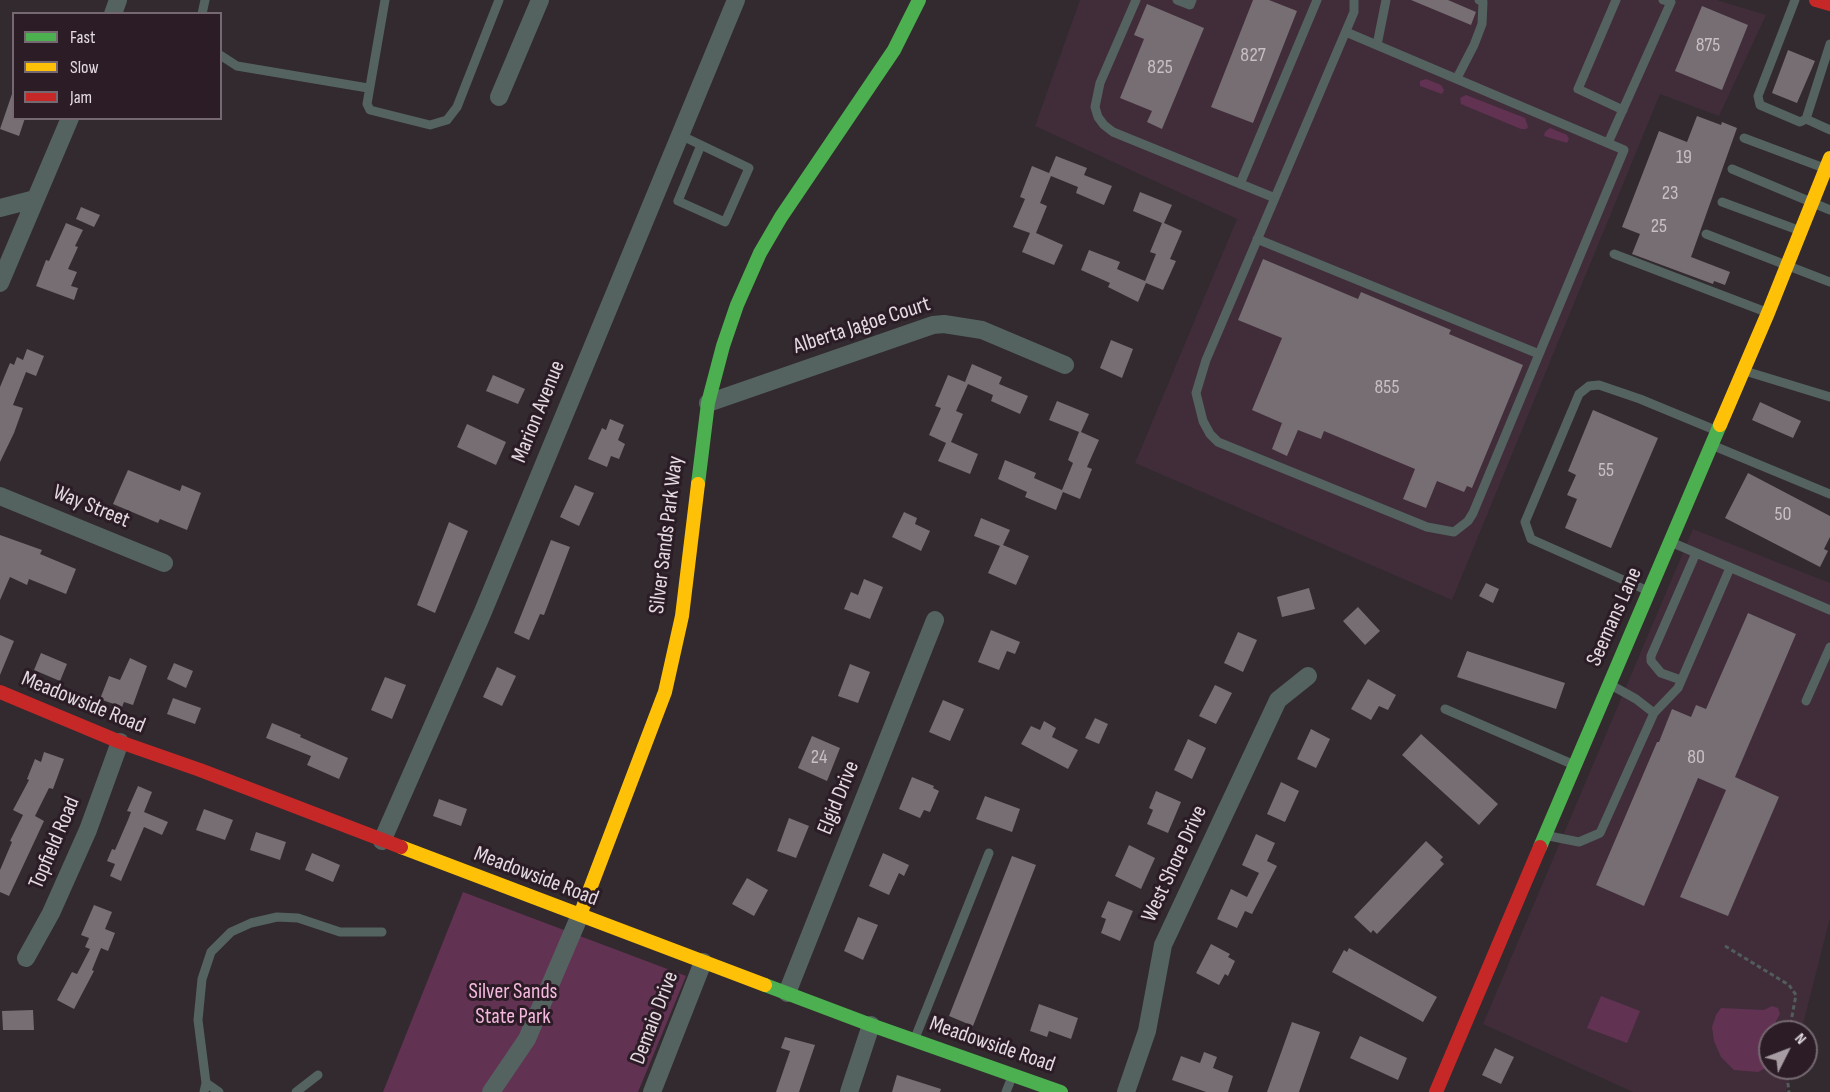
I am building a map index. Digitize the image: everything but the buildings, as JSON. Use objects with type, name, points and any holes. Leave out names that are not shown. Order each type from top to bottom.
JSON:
[{"type":"street","points":[[499,97],[540,0]]},
{"type":"street","name":"Marion Avenue","points":[[381,840],[482,614],[736,0]]},
{"type":"street","name":"Silver Sands Park Way","points":[[491,1092],[527,1040],[580,915],[665,692],[682,616],[708,403],[737,305],[760,253],[781,217],[894,50],[919,0]]},
{"type":"street","points":[[1816,0],[1830,4]]},
{"type":"street","points":[[0,283],[69,120]]},
{"type":"street","name":"Seemans Lane","points":[[1436,1092],[1768,313],[1828,163]]},
{"type":"street","points":[[0,208],[35,199]]},
{"type":"street","name":"Alberta Jagoe Court","points":[[708,403],[933,325],[957,325],[982,330],[1065,365]]},
{"type":"street","name":"Way Street","points":[[0,496],[164,563]]},
{"type":"street","name":"Elgid Drive","points":[[787,993],[935,620]]},
{"type":"street","name":"West Shore Drive","points":[[1126,1092],[1147,1031],[1163,945],[1278,700],[1308,676]]},
{"type":"street","name":"Meadowside Road","points":[[0,693],[120,742],[200,770],[870,1025],[1061,1092]]},
{"type":"street","name":"Topfield Road","points":[[26,958],[51,913],[83,841],[120,742]]},
{"type":"street","name":"Demaio Drive","points":[[652,1092],[703,962]]},
{"type":"street","points":[[849,1092],[870,1025]]},
{"type":"lane","points":[[385,0],[367,104],[370,110],[430,125],[447,120],[458,107],[499,0]]},
{"type":"lane","points":[[1136,0],[1100,83],[1095,107],[1098,117],[1113,132],[1275,198]]},
{"type":"lane","points":[[1177,0],[1190,5],[1192,0]]},
{"type":"lane","points":[[1240,184],[1317,0]]},
{"type":"lane","points":[[1346,32],[1624,150],[1468,521],[1454,532],[1426,527],[1218,442],[1210,435],[1203,421],[1196,393],[1206,360],[1354,12],[1353,0]]},
{"type":"lane","points":[[1377,45],[1386,0]]},
{"type":"lane","points":[[1457,78],[1482,24],[1483,2],[1479,0]]},
{"type":"lane","points":[[1616,0],[1578,89],[1623,110]]},
{"type":"lane","points":[[1608,143],[1671,2],[1663,0]]},
{"type":"lane","points":[[1795,0],[1758,96],[1760,105],[1800,122],[1806,119],[1830,44]]},
{"type":"lane","points":[[222,56],[237,66],[368,88]]},
{"type":"lane","points":[[1806,119],[1830,130]]},
{"type":"lane","points":[[680,135],[701,145],[749,168],[725,222],[678,201],[701,145]]},
{"type":"lane","points":[[1744,138],[1828,163]]},
{"type":"lane","points":[[1732,169],[1830,210]]},
{"type":"lane","points":[[1722,202],[1801,231]]},
{"type":"lane","points":[[1706,234],[1830,282]]},
{"type":"lane","points":[[1257,239],[1539,354]]},
{"type":"lane","points":[[1614,254],[1768,313]]},
{"type":"lane","points":[[1743,370],[1830,397]]},
{"type":"lane","points":[[1649,591],[1531,539],[1525,522],[1579,394],[1589,386],[1599,385],[1640,399],[1717,431]]},
{"type":"lane","points":[[1711,445],[1830,494]]},
{"type":"lane","points":[[1671,542],[1830,610]]},
{"type":"lane","points":[[1681,680],[1661,673],[1651,661],[1651,656],[1696,553]]},
{"type":"lane","points":[[1544,835],[1579,842],[1600,833],[1654,713],[1678,688],[1730,568]]},
{"type":"lane","points":[[1806,701],[1830,647]]},
{"type":"lane","points":[[1608,684],[1636,699],[1654,713]]},
{"type":"lane","points":[[1445,709],[1574,765]]},
{"type":"lane","points":[[914,1040],[989,853]]},
{"type":"lane","points":[[219,1092],[205,1088],[198,1020],[202,979],[211,951],[231,932],[251,923],[277,917],[298,918],[340,932],[382,933]]},
{"type":"lane","points":[[296,1092],[318,1075]]},
{"type":"lane","points":[[1006,1092],[1012,1075]]},
{"type":"path","points":[[1725,946],[1789,985],[1796,995],[1791,1020]]},
{"type":"shaded area","points":[[1080,0],[1717,0],[1766,15],[1719,116],[1660,94],[1452,600],[1135,463],[1237,219],[1035,126]]},
{"type":"shaded area","points":[[1693,529],[1830,583],[1830,918],[1804,1020],[1758,1020],[1758,1080],[1789,1080],[1786,1092],[1633,1092],[1483,1024]]},
{"type":"green space","points":[[1426,79],[1441,85],[1444,90],[1442,94],[1420,86],[1420,81]]},
{"type":"green space","points":[[1466,95],[1525,118],[1528,127],[1521,129],[1461,104],[1460,98]]},
{"type":"green space","points":[[1550,128],[1567,135],[1569,139],[1567,143],[1544,136]]},
{"type":"green space","name":"Silver Sands State Park","points":[[463,892],[686,976],[638,1092],[383,1092]]},
{"type":"green space","points":[[1601,996],[1640,1011],[1627,1043],[1587,1028]]},
{"type":"green space","points":[[1772,1006],[1778,1008],[1780,1014],[1777,1020],[1758,1020],[1758,1072],[1734,1070],[1721,1057],[1714,1041],[1712,1027],[1716,1015],[1721,1008],[1764,1010]]},
{"type":"traffic: fast","points":[[698,484],[708,403],[723,346],[737,305],[760,253],[781,217],[894,50],[919,0]]},
{"type":"traffic: fast","points":[[1540,847],[1720,425]]},
{"type":"traffic: fast","points":[[765,985],[1061,1092]]},
{"type":"traffic: slow","points":[[1720,425],[1830,158]]},
{"type":"traffic: slow","points":[[580,915],[665,692],[682,616],[698,484]]},
{"type":"traffic: slow","points":[[401,847],[765,985]]},
{"type":"traffic: jam","points":[[1816,0],[1830,4]]},
{"type":"traffic: jam","points":[[0,692],[120,742],[401,847]]},
{"type":"traffic: jam","points":[[1436,1092],[1540,847]]}]
